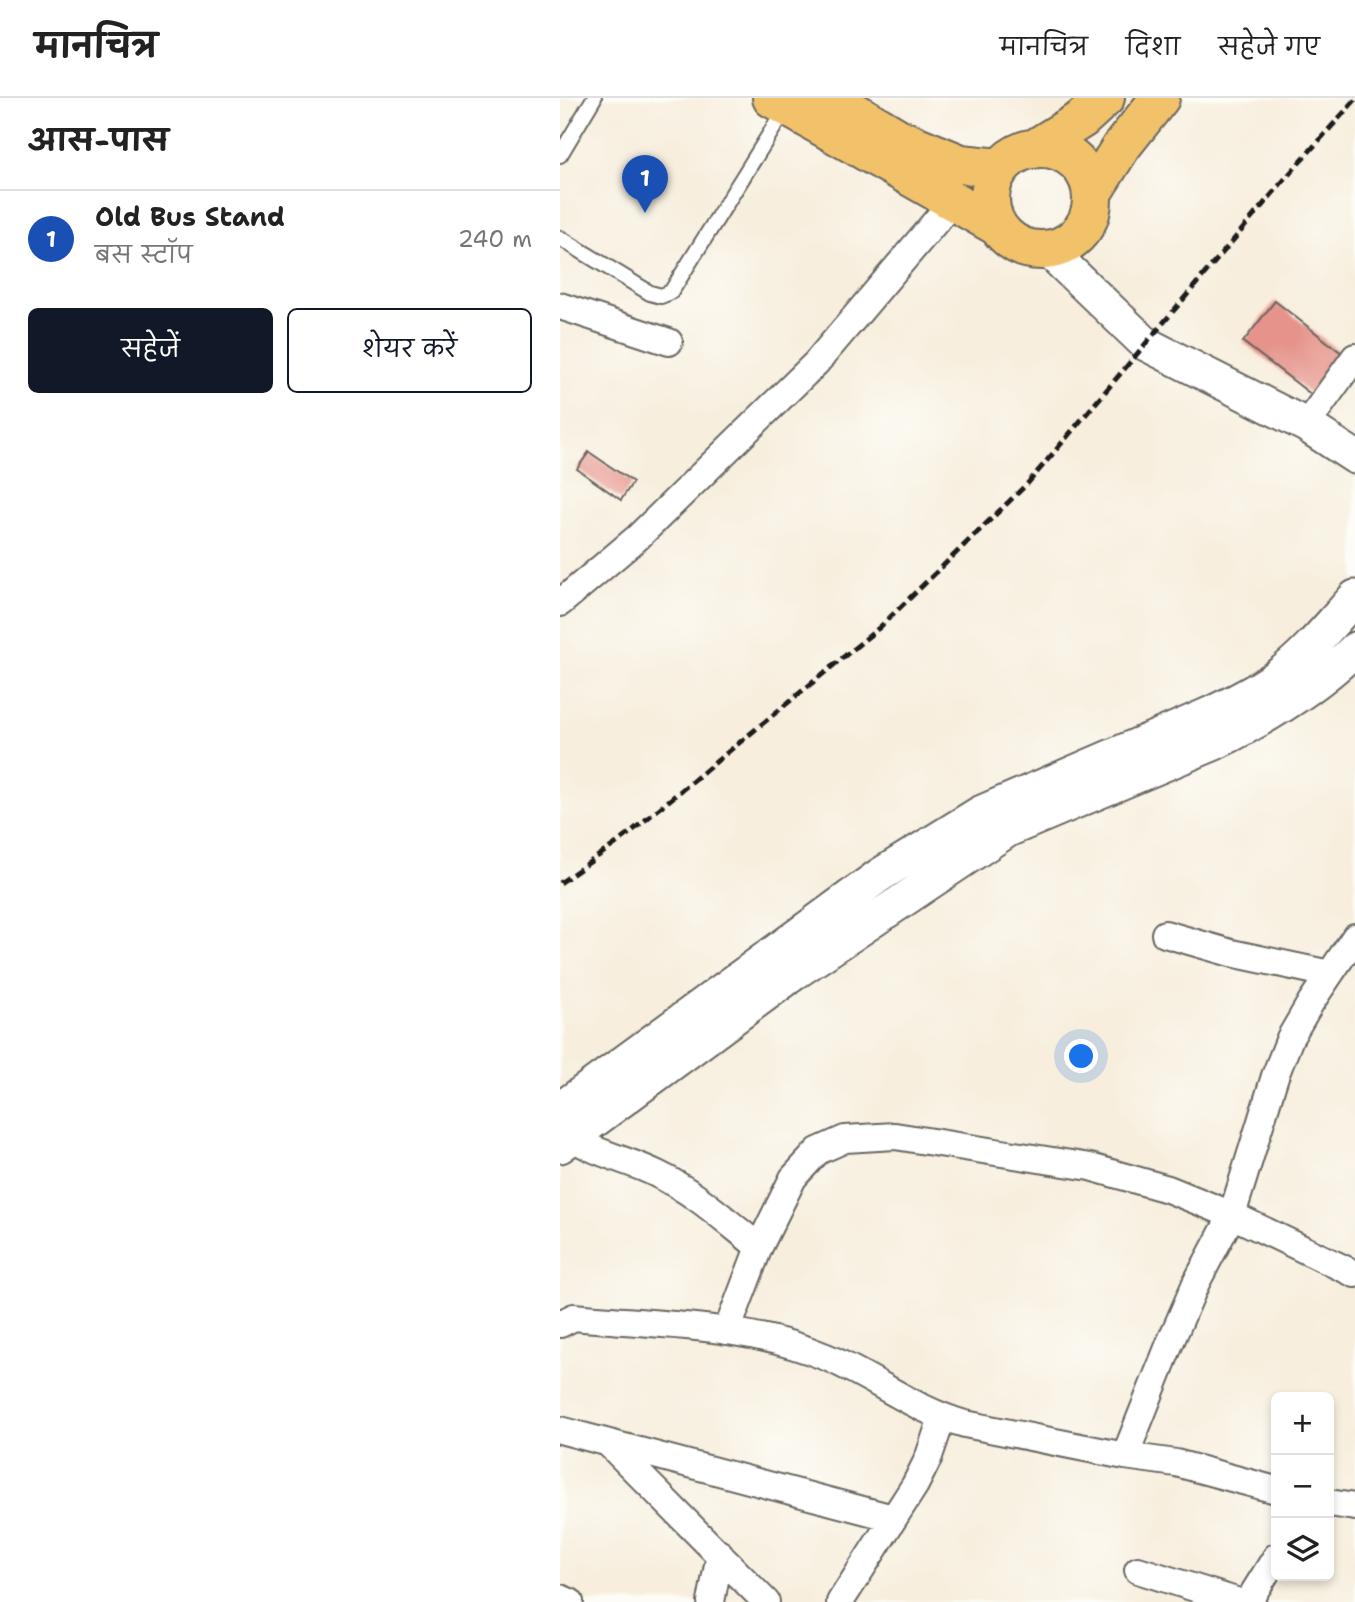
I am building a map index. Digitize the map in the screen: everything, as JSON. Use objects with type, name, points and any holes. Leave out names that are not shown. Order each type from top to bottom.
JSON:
[{"type":"main road","points":[[831,98],[900,139],[961,164],[1000,168]]},
{"type":"main road","points":[[997,226],[990,206],[991,186],[1000,168],[1014,155],[1034,149],[1082,120],[1105,98]]},
{"type":"main road","points":[[1092,193],[1121,146],[1160,98]]},
{"type":"main road","points":[[780,102],[997,226],[1010,240],[1027,249],[1048,250],[1066,245],[1082,231],[1092,209],[1092,193],[1085,173],[1072,158],[1057,151],[1034,149]]},
{"type":"street","points":[[560,603],[637,538],[816,363],[953,201]]},
{"type":"street","points":[[1048,250],[1146,344],[1306,425],[1355,457]]},
{"type":"street","points":[[560,306],[669,342]]},
{"type":"street","points":[[1306,425],[1355,357]]},
{"type":"street","points":[[563,1130],[880,875],[980,813],[1236,702],[1276,677],[1352,605]]},
{"type":"street","points":[[563,1130],[1008,830],[1244,729],[1295,699],[1336,668],[1355,649]]},
{"type":"street","points":[[1165,934],[1231,953],[1330,974]]},
{"type":"street","points":[[1125,1456],[1180,1319],[1232,1214],[1275,1076],[1290,1038],[1355,937]]},
{"type":"street","points":[[563,1130],[603,1154],[659,1174],[694,1196],[759,1247]]},
{"type":"street","points":[[727,1331],[759,1247],[793,1178],[818,1151],[845,1139],[895,1136],[1090,1167],[1168,1189],[1232,1214],[1355,1274]]},
{"type":"street","points":[[560,1324],[574,1317],[727,1331],[773,1339],[826,1357],[942,1418],[1125,1456],[1176,1463],[1271,1489]]},
{"type":"street","points":[[840,1602],[915,1485],[928,1459],[942,1418]]},
{"type":"street","points":[[560,1430],[893,1518]]},
{"type":"street","points":[[609,1444],[766,1602]]},
{"type":"street","points":[[1334,1504],[1355,1507]]},
{"type":"street","points":[[711,1602],[720,1554]]},
{"type":"street","points":[[1248,1602],[1271,1565]]},
{"type":"street","points":[[1138,1570],[1239,1602]]},
{"type":"street","points":[[560,1598],[570,1602]]},
{"type":"lane","points":[[560,155],[594,98]]},
{"type":"lane","points":[[560,239],[650,293],[661,296],[671,292],[780,102]]},
{"type":"building","points":[[1275,301],[1344,355],[1312,395],[1243,342]]},
{"type":"building","points":[[589,452],[633,482],[621,500],[577,469]]},
{"type":"railway","points":[[560,883],[621,840],[880,627],[1028,483],[1355,100]]},
{"type":"place","name":"Old Bus Stand","points":[[645,213]]}]
